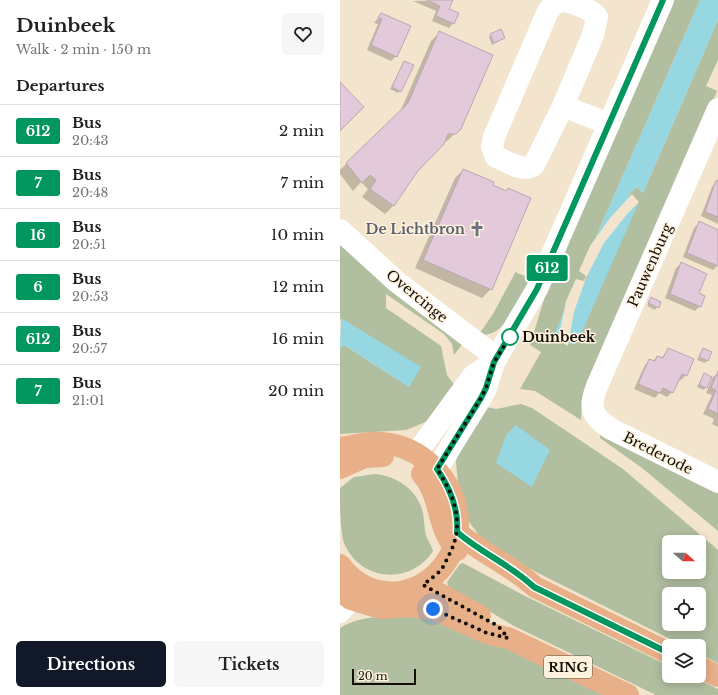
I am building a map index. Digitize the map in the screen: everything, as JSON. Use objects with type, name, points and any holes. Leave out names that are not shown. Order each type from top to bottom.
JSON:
[{"type":"main road","points":[[340,448],[373,442],[384,443],[411,458],[437,469],[445,481],[453,500],[458,521],[455,539],[460,553],[516,584],[534,587],[662,650]]},
{"type":"main road","points":[[340,468],[365,457],[377,455],[411,458]]},
{"type":"main road","points":[[411,458],[419,472],[430,483],[436,498],[440,519],[446,536],[455,539]]},
{"type":"main road","name":"RING","points":[[348,597],[380,592],[394,594],[409,592],[423,585],[441,570],[455,539]]},
{"type":"main road","name":"RING","points":[[340,565],[352,579],[348,597]]},
{"type":"main road","name":"RING","points":[[423,585],[498,626],[508,638]]},
{"type":"main road","name":"RING","points":[[348,597],[380,608],[422,607],[433,609],[487,633],[508,638],[628,695]]},
{"type":"main road","points":[[706,670],[718,676]]},
{"type":"street","points":[[561,0],[568,1],[593,11],[597,18],[593,36],[563,106],[534,165],[530,168],[524,168],[496,157],[492,148],[494,137],[548,11],[554,4],[561,0]]},
{"type":"street","points":[[437,469],[486,388],[496,360],[537,289],[663,0]]},
{"type":"street","points":[[563,106],[609,124]]},
{"type":"street","name":"Pauwenburg","points":[[599,421],[592,410],[593,398],[597,386],[718,109]]},
{"type":"street","name":"Overcinge","points":[[340,230],[397,282],[496,360]]},
{"type":"street","points":[[411,458],[473,376],[496,360]]},
{"type":"street","name":"Brederode","points":[[599,421],[611,429],[718,482]]},
{"type":"green space","points":[[673,0],[700,0],[581,271],[589,275],[585,283],[578,280],[569,344],[629,194],[637,187],[643,193],[718,20],[718,60],[706,86],[717,91],[704,120],[718,91],[582,403],[581,420],[535,391],[520,389],[541,352],[530,345],[546,293]]},
{"type":"green space","points":[[340,241],[463,343],[454,355],[452,344],[444,334],[386,294],[386,308],[441,346],[447,375],[455,386],[428,421],[406,430],[340,434],[340,348],[344,345],[409,387],[420,367],[340,319]]},
{"type":"green space","points":[[516,271],[517,273],[530,278],[530,280],[516,307],[503,325],[496,331],[488,334],[479,334],[493,314]]},
{"type":"green space","points":[[521,404],[532,408],[623,469],[700,535],[662,535],[662,579],[706,579],[706,540],[718,550],[718,663],[706,657],[706,639],[670,639],[534,571],[488,544],[478,534],[470,523],[465,511],[458,485],[456,462],[458,448],[486,407],[496,409]]},
{"type":"green space","points":[[601,431],[718,492],[718,531],[642,468],[600,438]]},
{"type":"green space","points":[[375,474],[397,480],[410,489],[415,495],[422,509],[426,534],[433,551],[423,563],[411,570],[398,574],[385,574],[372,571],[360,564],[350,554],[343,540],[340,488],[354,477]]},
{"type":"green space","points":[[463,563],[525,596],[662,663],[662,683],[706,683],[718,689],[718,695],[656,695],[512,625],[448,586],[447,582],[460,564]]},
{"type":"green space","points":[[408,616],[429,619],[502,647],[603,695],[340,695],[340,628],[364,619]]},
{"type":"water","points":[[700,0],[718,0],[718,20],[643,193],[637,187],[629,194],[638,204],[579,339],[575,344],[569,344],[557,337],[556,330],[577,280],[585,283],[589,275],[581,271]]},
{"type":"water","points":[[341,318],[421,367],[409,387],[344,345],[340,348]]},
{"type":"water","points":[[516,425],[550,450],[532,487],[496,463],[506,435]]},
{"type":"pier","points":[[632,194],[639,202],[628,213],[604,243],[586,278],[574,312],[568,346],[558,340],[566,301],[576,279],[584,281],[586,276],[579,271],[590,246],[610,218]]},
{"type":"building","points":[[427,0],[453,0],[449,9],[459,13],[454,24],[436,16],[440,6]]},
{"type":"building","points":[[381,13],[411,26],[397,57],[371,45],[382,19],[378,18]]},
{"type":"building","points":[[501,29],[505,38],[494,43],[490,34]]},
{"type":"building","points":[[439,31],[493,55],[461,129],[456,134],[448,134],[444,144],[417,172],[394,206],[370,189],[376,180],[370,175],[362,183],[346,163],[408,103]]},
{"type":"building","points":[[404,61],[414,65],[401,92],[392,87]]},
{"type":"building","points":[[340,82],[364,107],[340,131]]},
{"type":"building","name":"De Lichtbron","points":[[463,169],[494,182],[493,185],[506,191],[508,188],[531,198],[492,290],[423,260]]},
{"type":"building","points":[[716,180],[718,181],[718,217],[705,212]]},
{"type":"building","points":[[699,221],[718,230],[718,266],[687,253]]},
{"type":"building","points":[[681,262],[707,274],[699,293],[705,296],[701,307],[670,294]]},
{"type":"building","points":[[651,297],[661,302],[659,308],[648,303]]},
{"type":"building","points":[[668,348],[694,359],[687,376],[682,374],[673,393],[663,388],[660,393],[638,384],[649,359],[655,361],[657,356],[663,358]]},
{"type":"building","points":[[703,348],[712,352],[708,361],[699,357]]},
{"type":"building","points":[[718,371],[718,414],[708,409],[716,390],[711,388]]},
{"type":"building","points":[[704,373],[712,377],[707,388],[699,385]]},
{"type":"bus line","name":"612","points":[[662,650],[534,587],[520,573],[472,544],[457,532],[458,521],[451,494],[437,469],[481,398],[486,388],[494,362],[537,289],[663,0]]},
{"type":"place","name":"De Lichtbron","points":[[477,229]]},
{"type":"place","name":"Duinbeek","points":[[510,337]]},
{"type":"route","points":[[433,609],[487,633],[508,638],[498,626],[442,594],[423,585],[441,570],[454,547],[457,532],[458,521],[451,494],[437,469],[481,398],[486,388],[494,362],[510,337]]}]
